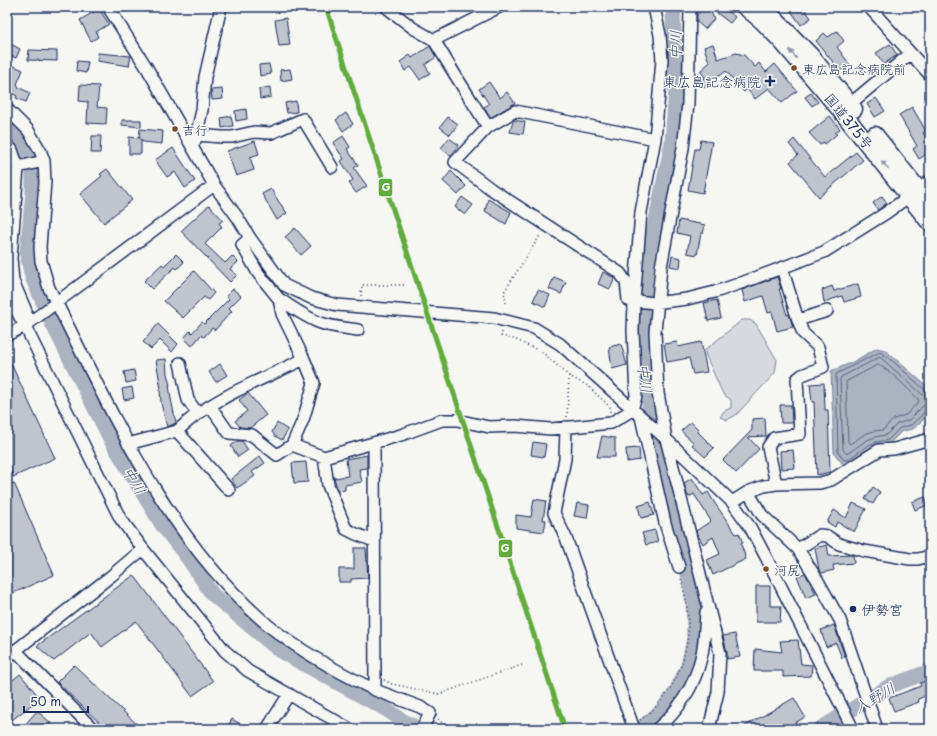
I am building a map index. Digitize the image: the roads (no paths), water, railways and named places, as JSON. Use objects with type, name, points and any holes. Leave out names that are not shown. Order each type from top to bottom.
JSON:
[{"type":"highway","name":"国道375号","points":[[745,7],[762,21],[783,43],[842,112],[919,189],[930,223]]},
{"type":"highway","name":"国道375号","points":[[762,7],[791,34],[811,56],[930,204]]},
{"type":"street","points":[[108,7],[147,68],[214,185],[284,285],[311,298],[337,305],[494,318],[534,328],[560,344],[666,439],[732,502],[750,527],[767,558],[853,729]]},
{"type":"street","points":[[193,149],[202,110],[205,77],[221,7]]},
{"type":"street","points":[[386,7],[413,28],[434,40],[488,127]]},
{"type":"street","points":[[434,40],[499,7]]},
{"type":"street","points":[[292,445],[324,457],[374,444],[442,420],[457,420],[489,427],[515,426],[551,429],[611,423],[632,410],[636,396],[632,330],[636,302],[641,212],[655,139],[662,60],[660,35],[654,7]]},
{"type":"street","points":[[690,7],[688,104],[683,148],[655,303],[655,332],[658,393],[666,439],[720,653],[718,692],[715,710],[709,729]]},
{"type":"street","points":[[869,7],[930,75]]},
{"type":"street","points":[[850,104],[910,54]]},
{"type":"street","points":[[7,109],[28,130],[40,150],[45,182],[40,231],[41,261],[49,288],[128,444],[166,507],[220,578],[240,599],[270,626],[305,652],[338,672],[375,690],[420,707],[426,721]]},
{"type":"street","points":[[655,139],[515,111],[488,127],[455,162],[490,189],[620,273],[626,282],[628,300],[636,302],[655,303],[687,299],[716,292],[824,252],[886,213],[919,189]]},
{"type":"street","points":[[196,135],[222,137],[254,132],[271,133],[303,119],[332,167]]},
{"type":"street","points":[[7,145],[12,150],[20,167],[11,258],[13,281],[26,311],[25,326]]},
{"type":"street","points":[[20,167],[42,161]]},
{"type":"street","points":[[7,335],[25,326],[55,302],[214,185]]},
{"type":"street","points":[[250,238],[242,245],[258,273],[279,299],[318,322],[339,328],[358,330]]},
{"type":"street","points":[[776,484],[768,447],[774,438],[800,434],[797,379],[802,375],[823,368],[818,346],[803,333],[782,268]]},
{"type":"street","points":[[7,294],[25,326],[120,518],[143,549],[225,651],[248,671],[350,729]]},
{"type":"street","points":[[210,406],[230,433],[252,435],[277,455],[292,445],[303,420],[314,383],[282,314],[279,299]]},
{"type":"street","points":[[798,320],[827,311]]},
{"type":"street","points":[[128,444],[177,432],[210,406],[244,387],[304,359]]},
{"type":"street","points":[[180,363],[188,400],[198,414]]},
{"type":"street","points":[[641,417],[665,523],[678,567]]},
{"type":"street","points":[[566,427],[565,459],[554,513],[566,538],[633,728]]},
{"type":"street","points":[[177,432],[229,490]]},
{"type":"street","points":[[732,502],[748,492],[764,486],[776,484],[820,483],[831,480],[879,450],[894,449],[930,438]]},
{"type":"street","points":[[374,444],[375,690]]},
{"type":"street","points":[[324,457],[328,485],[346,529],[374,541]]},
{"type":"street","points":[[748,492],[762,515],[798,549],[840,620],[877,729]]},
{"type":"street","points":[[798,549],[820,535],[827,536],[839,544],[864,551],[910,559],[930,556]]},
{"type":"street","points":[[93,729],[11,654],[111,576],[143,549]]},
{"type":"street","points":[[657,729],[678,707],[687,693],[701,659],[706,610],[708,608]]},
{"type":"street","points":[[266,729],[289,694]]},
{"type":"water","points":[[877,348],[885,350],[930,389],[930,410],[924,419],[913,429],[902,431],[889,444],[877,445],[871,448],[845,467],[834,453],[831,371],[851,363]]},
{"type":"waterway","name":"中川","points":[[640,729],[659,713],[675,694],[688,666],[694,638],[693,600],[684,554],[656,449],[644,369],[642,320],[646,267],[672,143],[676,89],[675,62],[673,55],[675,52],[673,17],[675,7]]},
{"type":"waterway","name":"中川","points":[[7,126],[17,135],[33,168],[33,192],[27,254],[32,277],[53,325],[112,442],[162,525],[190,561],[212,594],[280,651],[420,729]]},
{"type":"waterway","name":"入野川","points":[[820,729],[890,686],[930,671]]},
{"type":"place","name":"東広島記念病院前","points":[[794,68]]},
{"type":"place","name":"東広島記念病院","points":[[770,81]]},
{"type":"place","name":"吉行","points":[[175,129]]},
{"type":"place","name":"河尻","points":[[766,569]]},
{"type":"place","name":"伊勢宮","points":[[853,609]]}]
